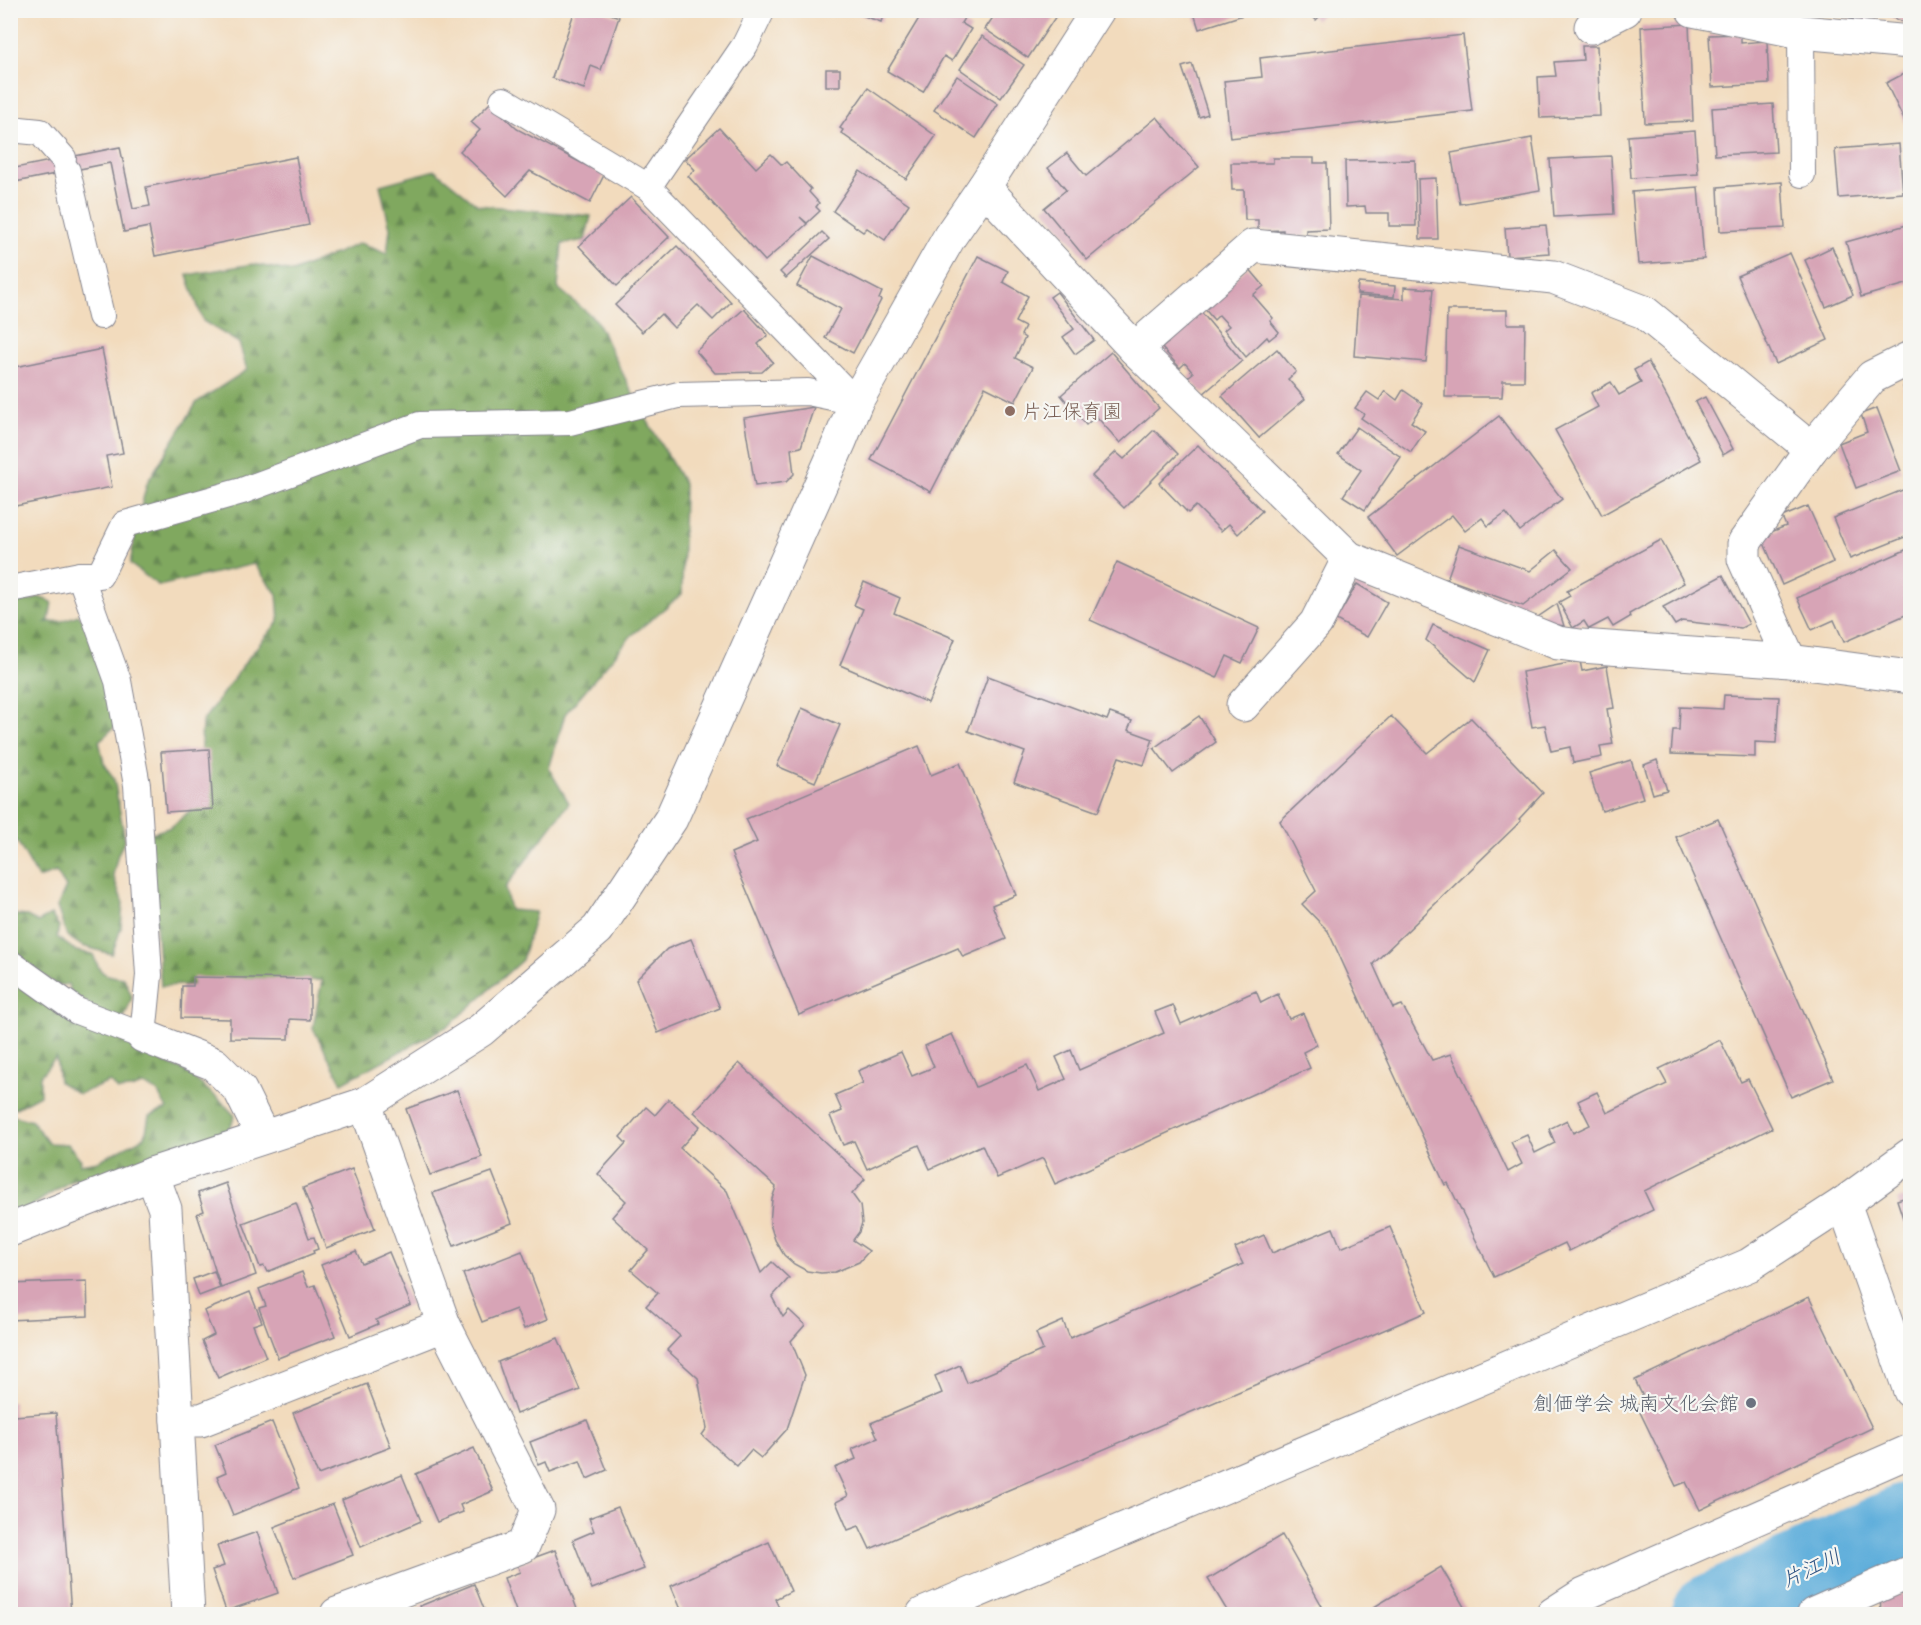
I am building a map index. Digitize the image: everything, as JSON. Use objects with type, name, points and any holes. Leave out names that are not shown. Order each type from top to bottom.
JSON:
[{"type":"street","points":[[10,1230],[152,1174],[365,1104],[481,1030],[598,929],[671,819],[840,441],[855,402],[950,236],[984,188],[1098,10]]},
{"type":"street","points":[[1591,27],[1625,10]]},
{"type":"street","points":[[1693,10],[1801,32],[1911,42]]},
{"type":"street","points":[[984,188],[1135,349],[1349,558],[1557,643],[1790,661],[1911,677]]},
{"type":"street","points":[[1135,349],[1253,246],[1553,278],[1644,312],[1811,449]]},
{"type":"street","points":[[1790,661],[1744,559],[1744,543],[1811,449],[1872,377],[1911,358]]},
{"type":"street","points":[[1243,705],[1316,623],[1349,558]]},
{"type":"street","points":[[143,1036],[214,1064],[240,1090],[262,1137]]},
{"type":"street","points":[[337,1614],[523,1546],[538,1510],[444,1325],[365,1104]]},
{"type":"street","points":[[923,1614],[1749,1265],[1844,1203],[1911,1155]]},
{"type":"street","points":[[152,1174],[165,1209],[188,1614]]},
{"type":"street","points":[[1844,1203],[1911,1391]]},
{"type":"street","points":[[177,1420],[201,1420],[444,1325]]},
{"type":"street","points":[[1553,1614],[1584,1594],[1911,1451]]},
{"type":"street","points":[[1814,1614],[1911,1572]]},
{"type":"lane","points":[[648,188],[745,45],[762,10]]},
{"type":"lane","points":[[1801,32],[1802,174]]},
{"type":"lane","points":[[503,100],[648,188],[855,402]]},
{"type":"lane","points":[[10,129],[40,132],[65,165],[101,316]]},
{"type":"lane","points":[[10,589],[80,575],[100,574],[125,524],[242,491],[420,424],[570,422],[678,395],[808,392],[855,402]]},
{"type":"lane","points":[[10,963],[77,1011],[143,1036],[149,975],[137,784],[118,681],[80,575]]},
{"type":"green space","points":[[435,170],[478,205],[591,216],[585,240],[562,244],[558,288],[596,320],[640,408],[684,484],[682,594],[631,636],[565,714],[549,769],[569,803],[505,888],[510,910],[536,912],[522,960],[450,1025],[342,1083],[313,1028],[322,980],[161,986],[149,834],[171,827],[198,804],[202,722],[252,653],[279,621],[277,594],[254,564],[159,586],[130,564],[147,483],[197,402],[247,370],[239,343],[203,321],[187,275],[253,264],[293,272],[360,243],[387,254],[390,228],[380,185]]},
{"type":"green space","points":[[38,597],[52,602],[49,620],[46,622],[62,621],[78,615],[86,623],[94,618],[117,725],[99,741],[104,763],[114,779],[125,840],[118,854],[113,875],[123,903],[121,928],[112,954],[82,946],[67,936],[57,907],[66,887],[56,872],[38,878],[18,843],[11,836],[11,603]]},
{"type":"green space","points":[[10,905],[15,915],[27,916],[38,922],[51,915],[59,926],[57,937],[76,951],[93,954],[103,973],[124,978],[132,997],[125,1016],[114,1022],[71,992],[68,984],[57,986],[11,950]]},
{"type":"green space","points":[[10,967],[65,1017],[105,1036],[124,1032],[165,1063],[185,1071],[235,1116],[228,1133],[202,1140],[82,1187],[75,1178],[30,1207],[11,1215],[11,1115],[32,1121],[48,1143],[68,1144],[81,1160],[80,1164],[98,1161],[145,1137],[149,1116],[167,1109],[157,1091],[143,1085],[118,1090],[110,1082],[79,1094],[59,1082],[56,1057],[40,1076],[40,1095],[14,1109],[11,1106],[11,1022],[17,1007],[11,1001]]},
{"type":"building","points":[[575,10],[600,10],[619,17],[601,70],[591,66],[584,89],[552,78]]},
{"type":"building","points":[[847,10],[885,10],[881,22]]},
{"type":"building","points":[[924,10],[969,10],[961,23],[971,29],[952,61],[944,56],[923,92],[887,71]]},
{"type":"building","points":[[998,10],[1060,10],[1028,58],[985,29]]},
{"type":"building","points":[[1193,10],[1241,10],[1243,15],[1199,29]]},
{"type":"building","points":[[1306,10],[1326,10],[1316,20]]},
{"type":"building","points":[[1839,10],[1872,10],[1867,24],[1837,13]]},
{"type":"building","points":[[1873,10],[1910,10],[1910,11],[1906,23]]},
{"type":"building","points":[[1689,24],[1693,121],[1645,123],[1641,27]]},
{"type":"building","points":[[1741,34],[1741,43],[1767,41],[1769,84],[1712,87],[1709,35]]},
{"type":"building","points":[[1463,35],[1472,111],[1230,138],[1224,81],[1262,77],[1260,58]]},
{"type":"building","points":[[982,36],[1024,65],[1001,98],[960,69]]},
{"type":"building","points":[[1582,46],[1597,46],[1600,116],[1540,118],[1538,77],[1556,76],[1554,62],[1583,60]]},
{"type":"building","points":[[1192,64],[1208,114],[1199,117],[1182,67]]},
{"type":"building","points":[[826,69],[840,69],[840,86],[826,86]]},
{"type":"building","points":[[1907,72],[1910,78],[1910,132],[1886,83]]},
{"type":"building","points":[[957,76],[998,104],[976,138],[934,110]]},
{"type":"building","points":[[868,88],[936,136],[906,179],[841,133],[843,130],[840,128]]},
{"type":"building","points":[[490,103],[517,129],[604,175],[590,203],[530,171],[507,196],[460,151],[480,130],[471,122]]},
{"type":"building","points":[[1773,104],[1776,152],[1715,155],[1712,108]]},
{"type":"building","points":[[1157,117],[1199,167],[1087,260],[1044,208],[1066,190],[1048,168],[1067,153],[1086,176]]},
{"type":"building","points":[[719,128],[756,168],[771,154],[782,165],[786,162],[811,189],[809,192],[819,203],[816,207],[820,211],[807,223],[800,217],[807,224],[765,261],[688,176],[695,170],[685,159]]},
{"type":"building","points":[[1695,131],[1698,174],[1631,178],[1628,136]]},
{"type":"building","points":[[1532,138],[1540,190],[1460,204],[1451,153]]},
{"type":"building","points":[[1899,144],[1903,193],[1839,198],[1835,149]]},
{"type":"building","points":[[120,147],[133,209],[150,206],[146,187],[296,157],[309,225],[155,256],[149,227],[124,232],[110,163],[10,183],[10,169]]},
{"type":"building","points":[[1611,156],[1614,214],[1554,217],[1550,159]]},
{"type":"building","points":[[1273,158],[1314,158],[1314,163],[1327,163],[1329,229],[1306,230],[1306,236],[1283,237],[1283,230],[1258,231],[1258,220],[1245,220],[1244,190],[1232,190],[1231,163],[1273,163]]},
{"type":"building","points":[[1415,160],[1416,226],[1389,226],[1389,213],[1366,213],[1365,206],[1346,207],[1345,161]]},
{"type":"building","points":[[860,171],[909,204],[885,240],[867,228],[863,232],[833,211]]},
{"type":"building","points":[[1436,178],[1438,239],[1420,239],[1418,179]]},
{"type":"building","points":[[1782,182],[1785,228],[1720,231],[1718,187]]},
{"type":"building","points":[[1698,187],[1704,259],[1638,264],[1632,192]]},
{"type":"building","points":[[631,197],[669,237],[617,286],[579,246]]},
{"type":"building","points":[[1910,224],[1910,283],[1861,297],[1846,242]]},
{"type":"building","points":[[1546,225],[1549,253],[1507,256],[1505,228]]},
{"type":"building","points":[[822,232],[829,239],[786,278],[780,272]]},
{"type":"building","points":[[677,246],[731,302],[713,320],[698,305],[674,328],[661,314],[642,332],[615,305]]},
{"type":"building","points":[[1832,247],[1853,295],[1826,307],[1805,260]]},
{"type":"building","points":[[1790,253],[1828,340],[1776,364],[1737,276]]},
{"type":"building","points":[[813,256],[882,292],[879,299],[881,300],[853,353],[825,338],[841,309],[797,286]]},
{"type":"building","points":[[978,256],[1008,271],[1003,282],[1028,296],[1015,322],[1025,327],[1021,335],[1025,338],[1015,358],[1033,367],[1015,402],[985,387],[931,492],[871,460]]},
{"type":"building","points":[[1248,267],[1264,286],[1253,295],[1273,318],[1270,321],[1279,332],[1269,340],[1267,337],[1246,357],[1224,330],[1229,326],[1219,315],[1214,320],[1203,307]]},
{"type":"building","points":[[1358,283],[1395,286],[1394,297],[1357,294]]},
{"type":"building","points":[[1404,287],[1433,289],[1426,362],[1354,356],[1358,296],[1404,299]]},
{"type":"building","points":[[1057,292],[1094,340],[1075,354],[1063,337],[1074,329],[1050,297]]},
{"type":"building","points":[[1197,307],[1242,361],[1203,394],[1188,377],[1193,373],[1185,363],[1180,368],[1162,348],[1168,343],[1162,337]]},
{"type":"building","points":[[744,309],[768,335],[758,344],[773,362],[762,372],[715,373],[696,351]]},
{"type":"building","points":[[1447,310],[1507,310],[1507,324],[1525,324],[1524,381],[1503,381],[1502,397],[1445,397]]},
{"type":"building","points":[[102,349],[123,453],[106,456],[112,487],[10,507],[10,368]]},
{"type":"building","points":[[1277,349],[1296,372],[1288,379],[1305,399],[1259,438],[1222,396]]},
{"type":"building","points":[[1111,352],[1159,408],[1120,443],[1096,416],[1086,425],[1061,395]]},
{"type":"building","points":[[1648,362],[1701,460],[1602,515],[1555,430],[1598,407],[1591,393],[1611,382],[1619,395],[1641,383],[1634,370]]},
{"type":"building","points":[[1910,385],[1910,409],[1903,387]]},
{"type":"building","points":[[1403,390],[1423,404],[1411,422],[1425,431],[1411,452],[1361,418],[1364,414],[1355,408],[1367,392],[1379,400],[1385,391],[1397,400]]},
{"type":"building","points":[[1705,397],[1733,449],[1723,455],[1695,402]]},
{"type":"building","points":[[814,407],[801,447],[791,449],[794,474],[786,482],[755,486],[744,418]]},
{"type":"building","points":[[1877,408],[1901,471],[1856,488],[1839,443],[1867,432],[1861,414]]},
{"type":"building","points":[[1499,416],[1562,499],[1520,531],[1506,513],[1488,526],[1482,518],[1465,531],[1452,515],[1397,556],[1368,517]]},
{"type":"building","points":[[1357,427],[1401,457],[1365,510],[1343,496],[1361,470],[1338,454]]},
{"type":"building","points":[[1154,430],[1178,454],[1124,508],[1092,476],[1116,452],[1124,459]]},
{"type":"building","points":[[1198,445],[1262,511],[1238,534],[1229,524],[1221,531],[1196,506],[1188,513],[1159,483]]},
{"type":"building","points":[[1910,487],[1910,535],[1850,559],[1833,518]]},
{"type":"building","points":[[1808,506],[1833,562],[1782,585],[1761,536],[1786,526],[1782,517]]},
{"type":"building","points":[[1661,540],[1684,583],[1629,614],[1630,617],[1613,627],[1608,619],[1589,629],[1584,621],[1573,628],[1559,602],[1570,596],[1567,591]]},
{"type":"building","points":[[1459,545],[1530,571],[1556,550],[1572,568],[1523,606],[1447,579]]},
{"type":"building","points":[[1910,548],[1910,613],[1844,642],[1834,620],[1812,630],[1797,598]]},
{"type":"building","points":[[1117,562],[1259,628],[1242,663],[1227,656],[1217,678],[1090,620]]},
{"type":"building","points":[[1723,575],[1749,624],[1741,628],[1682,621],[1675,625],[1663,607]]},
{"type":"building","points":[[864,582],[900,598],[894,613],[955,639],[928,703],[840,665],[863,609],[854,605]]},
{"type":"building","points":[[1357,584],[1387,602],[1367,637],[1336,620]]},
{"type":"building","points":[[1557,604],[1564,626],[1532,621]]},
{"type":"building","points":[[1433,625],[1490,650],[1475,682],[1426,640]]},
{"type":"building","points":[[1580,661],[1582,671],[1607,666],[1614,708],[1607,709],[1613,744],[1600,746],[1602,757],[1573,763],[1570,747],[1551,751],[1545,725],[1532,727],[1522,672]]},
{"type":"building","points":[[988,676],[1107,720],[1110,713],[1132,721],[1128,730],[1153,739],[1144,765],[1119,757],[1098,812],[1014,782],[1025,752],[968,731]]},
{"type":"building","points":[[1724,695],[1779,697],[1776,743],[1755,742],[1755,757],[1671,754],[1673,730],[1679,730],[1680,707],[1723,709]]},
{"type":"building","points":[[802,708],[840,725],[815,782],[777,766]]},
{"type":"building","points":[[1199,716],[1216,742],[1173,773],[1154,748]]},
{"type":"building","points":[[1391,716],[1427,753],[1471,718],[1543,793],[1519,819],[1521,821],[1373,964],[1393,1008],[1402,1005],[1432,1060],[1451,1054],[1508,1172],[1522,1164],[1511,1142],[1527,1135],[1535,1153],[1555,1143],[1549,1129],[1567,1120],[1573,1133],[1590,1125],[1578,1101],[1597,1092],[1607,1113],[1667,1084],[1659,1069],[1720,1040],[1741,1082],[1748,1079],[1772,1128],[1644,1191],[1653,1210],[1569,1251],[1565,1243],[1494,1277],[1448,1183],[1445,1185],[1328,931],[1302,904],[1316,891],[1280,821]]},
{"type":"building","points":[[919,746],[931,775],[960,763],[1016,895],[992,905],[1006,939],[963,957],[958,948],[799,1015],[731,853],[757,842],[746,819]]},
{"type":"building","points":[[209,749],[213,809],[166,812],[161,752]]},
{"type":"building","points":[[1631,760],[1643,798],[1602,811],[1589,773]]},
{"type":"building","points":[[1657,760],[1667,790],[1653,794],[1644,765]]},
{"type":"building","points":[[1718,819],[1833,1079],[1791,1097],[1676,837]]},
{"type":"building","points":[[691,939],[720,1008],[658,1033],[636,980],[667,949]]},
{"type":"building","points":[[193,977],[310,979],[310,1020],[290,1019],[289,1039],[230,1038],[230,1019],[181,1018],[182,986],[193,986]]},
{"type":"building","points":[[1256,991],[1261,1003],[1278,994],[1289,1019],[1303,1013],[1317,1045],[1303,1052],[1310,1068],[1055,1184],[1043,1158],[997,1178],[982,1145],[930,1169],[919,1145],[867,1169],[854,1141],[843,1145],[830,1116],[842,1111],[835,1095],[863,1083],[858,1071],[901,1052],[912,1076],[934,1067],[925,1046],[952,1034],[976,1087],[1027,1065],[1039,1091],[1066,1079],[1056,1057],[1071,1050],[1079,1070],[1164,1033],[1155,1012],[1173,1005],[1181,1024]]},
{"type":"building","points":[[739,1063],[865,1179],[852,1194],[860,1205],[862,1223],[853,1240],[869,1251],[859,1262],[835,1272],[821,1273],[807,1271],[784,1255],[775,1240],[770,1224],[772,1199],[776,1187],[694,1112]]},
{"type":"building","points":[[457,1090],[482,1157],[430,1175],[406,1109]]},
{"type":"building","points":[[669,1099],[700,1126],[680,1148],[727,1191],[761,1273],[772,1262],[789,1278],[772,1297],[783,1317],[789,1310],[805,1325],[791,1341],[805,1375],[787,1429],[761,1458],[751,1450],[737,1466],[702,1435],[707,1428],[698,1378],[667,1350],[680,1336],[646,1306],[658,1293],[631,1270],[648,1250],[612,1217],[626,1201],[598,1174],[626,1143],[620,1137],[646,1107],[655,1115]]},
{"type":"building","points":[[352,1169],[375,1229],[326,1248],[303,1188]]},
{"type":"building","points":[[492,1172],[512,1223],[454,1246],[433,1193]]},
{"type":"building","points":[[226,1183],[256,1275],[221,1288],[197,1214],[204,1211],[198,1193]]},
{"type":"building","points":[[1910,1196],[1910,1239],[1897,1200]]},
{"type":"building","points":[[296,1203],[309,1238],[314,1237],[318,1249],[313,1251],[314,1253],[267,1272],[264,1266],[260,1267],[243,1223]]},
{"type":"building","points":[[1390,1227],[1426,1312],[870,1549],[859,1526],[848,1530],[836,1502],[848,1496],[835,1468],[856,1459],[852,1449],[878,1438],[871,1423],[942,1393],[935,1376],[960,1365],[967,1383],[1043,1350],[1036,1333],[1063,1321],[1070,1338],[1243,1264],[1235,1248],[1264,1235],[1272,1253],[1333,1228],[1341,1248]]},
{"type":"building","points":[[356,1251],[362,1264],[389,1252],[411,1305],[376,1320],[378,1324],[350,1336],[321,1265]]},
{"type":"building","points":[[522,1251],[548,1319],[524,1329],[516,1309],[482,1322],[463,1274]]},
{"type":"building","points":[[214,1271],[220,1288],[199,1296],[193,1279]]},
{"type":"building","points":[[302,1272],[308,1287],[315,1285],[335,1336],[278,1358],[259,1308],[266,1306],[259,1289]]},
{"type":"building","points":[[87,1281],[88,1316],[10,1320],[10,1284]]},
{"type":"building","points":[[250,1292],[262,1322],[253,1325],[266,1357],[218,1378],[202,1341],[214,1335],[204,1311]]},
{"type":"building","name":"創価学会 城南文化会館","points":[[1809,1297],[1872,1428],[1700,1510],[1686,1482],[1676,1486],[1637,1406],[1645,1401],[1635,1380]]},
{"type":"building","points":[[558,1338],[580,1390],[516,1414],[498,1362]]},
{"type":"building","points":[[367,1384],[391,1447],[318,1475],[293,1413]]},
{"type":"building","points":[[10,1402],[13,1402],[14,1416],[56,1413],[71,1614],[10,1614]]},
{"type":"building","points":[[587,1420],[607,1470],[587,1479],[580,1461],[550,1472],[546,1462],[539,1465],[530,1442]]},
{"type":"building","points":[[272,1422],[299,1488],[233,1515],[217,1476],[226,1472],[215,1445]]},
{"type":"building","points":[[474,1448],[493,1491],[460,1505],[463,1512],[437,1522],[416,1474]]},
{"type":"building","points":[[402,1475],[421,1521],[361,1547],[342,1500]]},
{"type":"building","points":[[333,1504],[353,1555],[294,1578],[274,1527]]},
{"type":"building","points":[[618,1507],[644,1569],[592,1589],[573,1540],[594,1531],[589,1518]]},
{"type":"building","points":[[257,1532],[278,1593],[226,1611],[212,1570],[224,1566],[217,1546]]},
{"type":"building","points":[[1282,1535],[1322,1606],[1308,1614],[1229,1614],[1208,1579]]},
{"type":"building","points":[[769,1542],[791,1591],[775,1599],[780,1610],[769,1614],[683,1614],[671,1586]]},
{"type":"building","points":[[555,1550],[577,1609],[562,1614],[517,1614],[504,1578],[520,1572],[517,1564]]},
{"type":"building","points":[[1441,1567],[1467,1612],[1463,1614],[1379,1614],[1374,1607]]},
{"type":"building","points":[[474,1584],[486,1614],[423,1614],[420,1606]]},
{"type":"building","points":[[1910,1594],[1910,1614],[1881,1614],[1880,1595]]},
{"type":"waterway","name":"片江川","points":[[1711,1614],[1910,1522]]},
{"type":"place","name":"片江保育園","points":[[1010,411]]},
{"type":"place","name":"創価学会 城南文化会館","points":[[1751,1403]]}]
